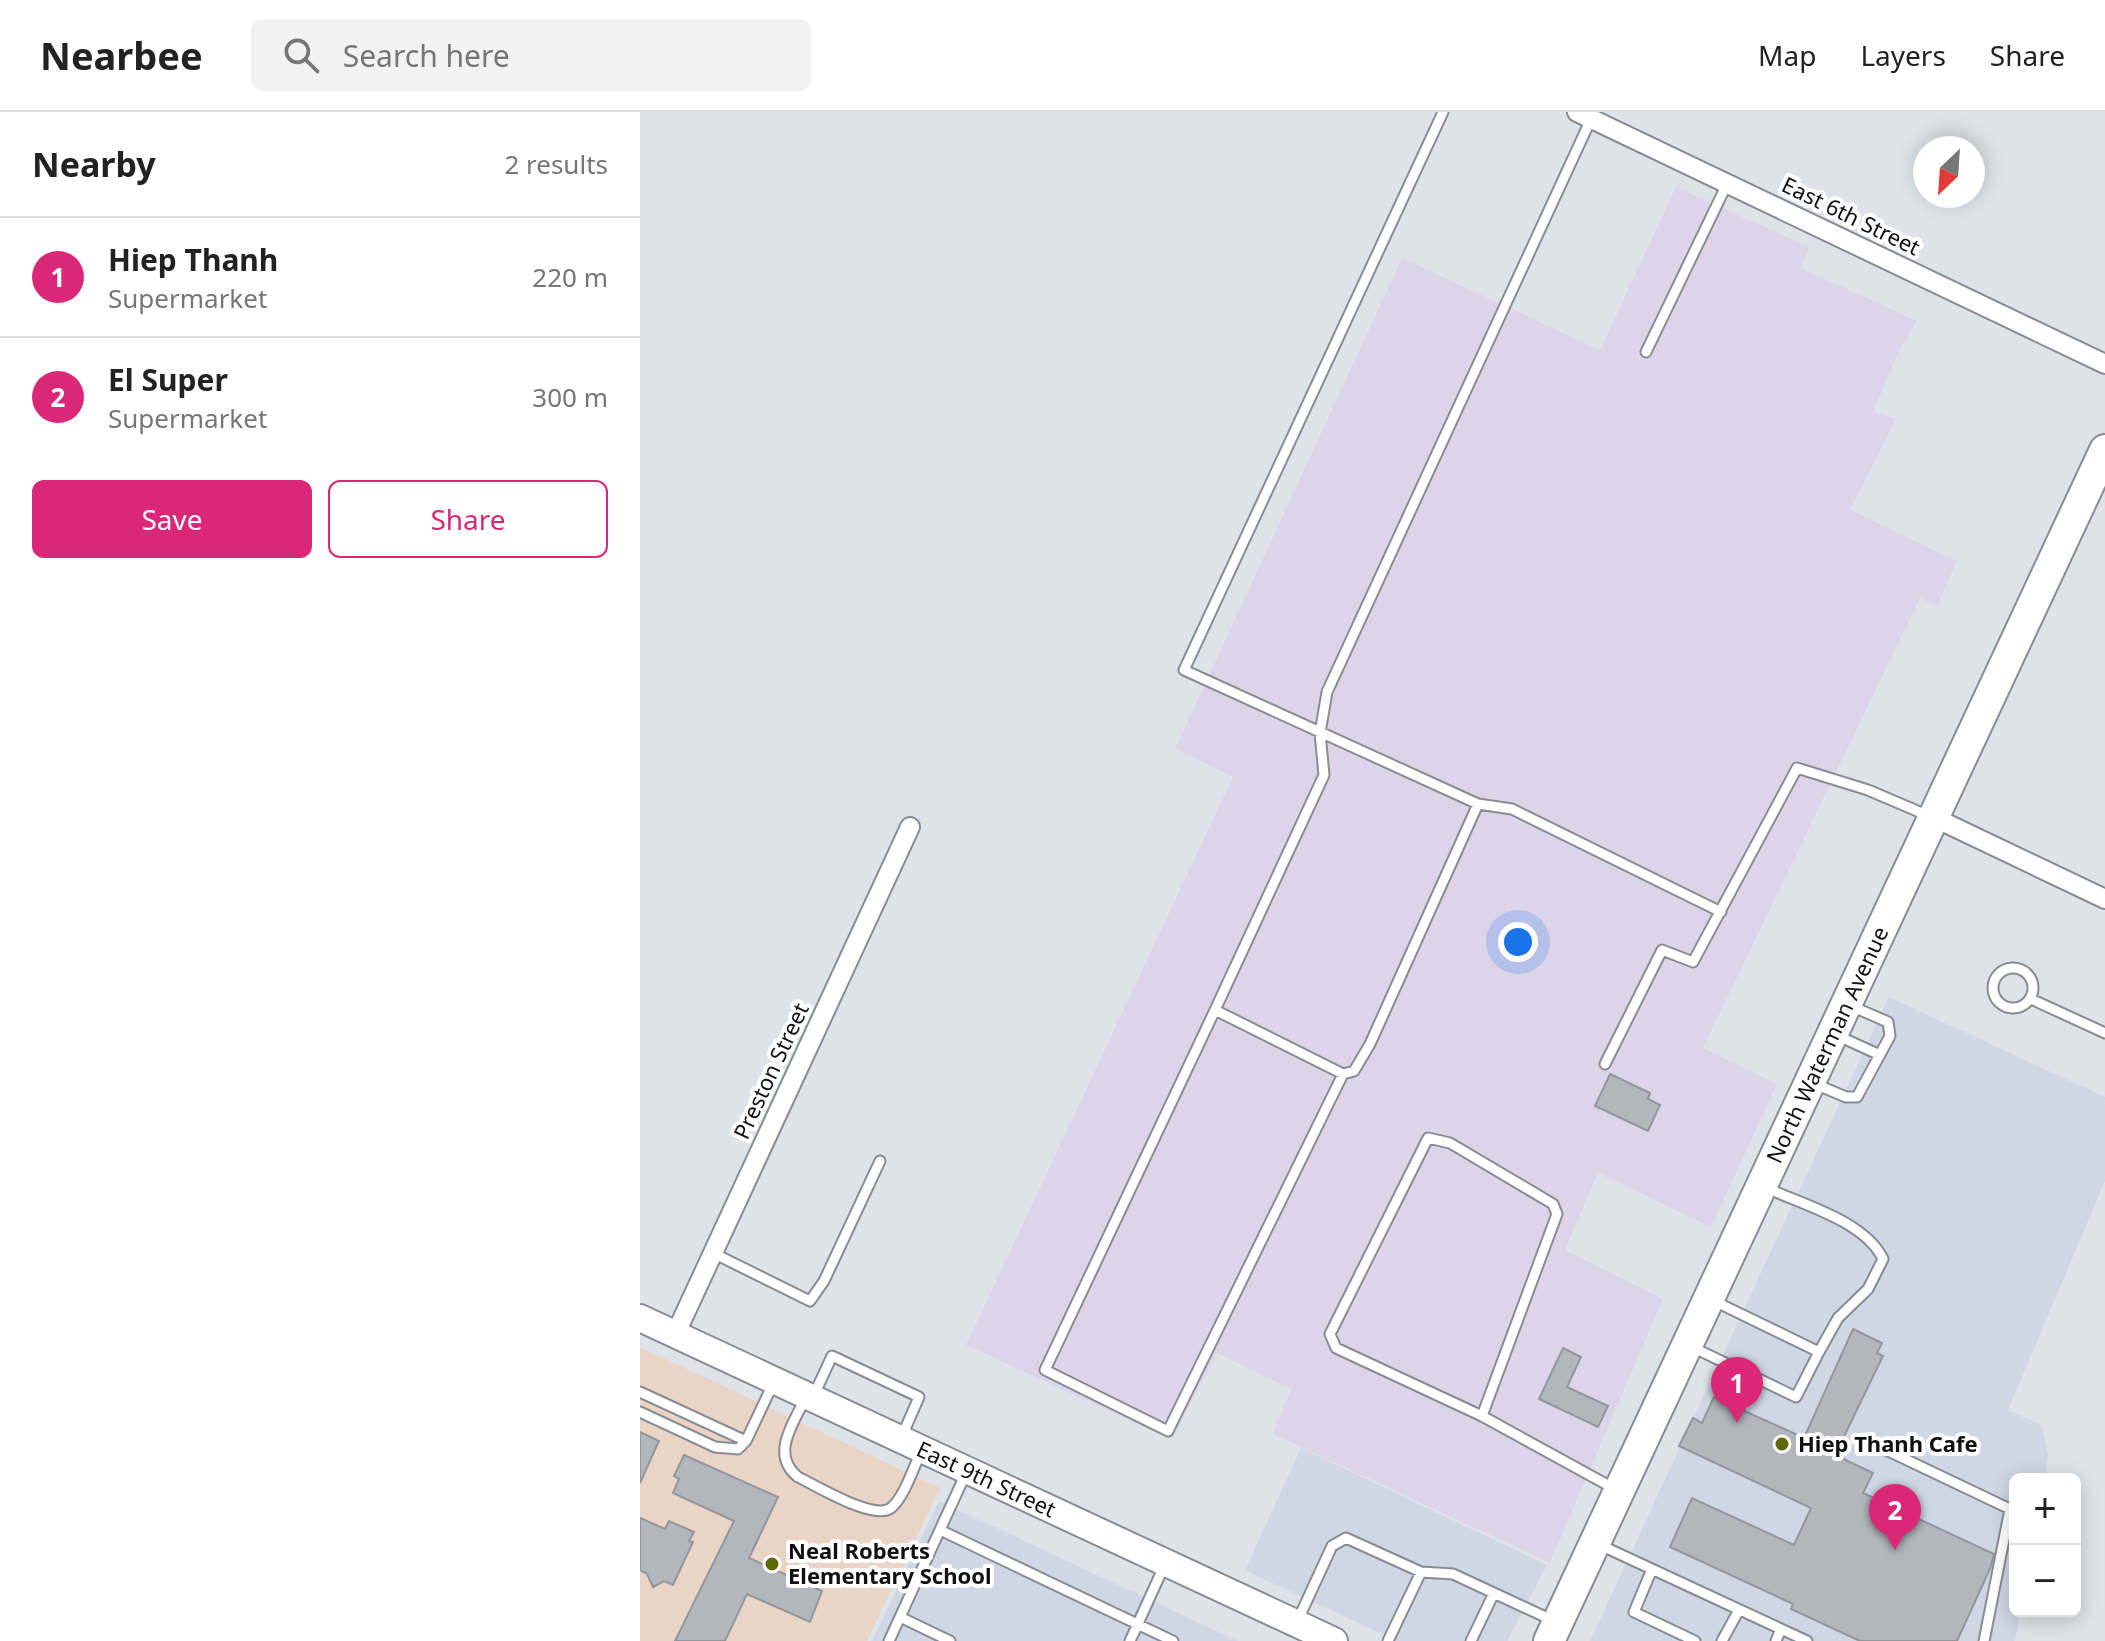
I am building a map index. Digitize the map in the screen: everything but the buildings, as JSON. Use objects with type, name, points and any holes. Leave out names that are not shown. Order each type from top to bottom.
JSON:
[{"type":"main road","name":"North Waterman Avenue","points":[[1553,1632],[2104,452]]},
{"type":"street","name":"East 6th Street","points":[[1584,115],[2105,364]]},
{"type":"street","points":[[1933,817],[2105,899]]},
{"type":"street","name":"Preston Street","points":[[675,1335],[910,827]]},
{"type":"street","name":"East 9th Street","points":[[640,1318],[1314,1634]]},
{"type":"lane","points":[[1443,112],[1184,670],[1478,804],[1512,809],[1721,912]]},
{"type":"lane","points":[[1343,1074],[1168,1431],[1045,1370],[1324,775],[1320,733],[1327,692],[1584,115]]},
{"type":"lane","points":[[1646,352],[1727,184]]},
{"type":"lane","points":[[1605,1064],[1662,950],[1693,962],[1797,768],[1868,790],[1933,817]]},
{"type":"lane","points":[[1215,1010],[1343,1074],[1354,1071],[1370,1044],[1478,804]]},
{"type":"lane","points":[[2010,968],[2023,970],[2034,986],[2031,999],[2013,1009],[2000,1004],[1993,992],[1995,978],[2010,968]]},
{"type":"lane","points":[[2031,999],[2105,1033]]},
{"type":"lane","points":[[1809,1081],[1846,1097],[1857,1097],[1890,1036],[1888,1022],[1845,1004]]},
{"type":"lane","points":[[1831,1033],[1880,1055]]},
{"type":"lane","points":[[1482,1416],[1557,1214],[1553,1204],[1476,1158],[1450,1143],[1428,1138],[1330,1334],[1336,1348],[1482,1416],[1618,1491]]},
{"type":"lane","points":[[713,1253],[810,1301],[824,1281],[880,1161]]},
{"type":"lane","points":[[1685,1344],[1796,1397],[1838,1318],[1868,1289],[1883,1259],[1876,1244],[1849,1227],[1760,1185]]},
{"type":"lane","points":[[1707,1298],[1819,1352]]},
{"type":"lane","points":[[832,1356],[919,1397],[912,1444],[891,1507],[874,1512],[798,1477],[786,1463],[785,1443],[809,1397],[832,1356]]},
{"type":"lane","points":[[640,1412],[721,1450],[738,1449],[746,1441],[774,1381]]},
{"type":"lane","points":[[640,1392],[746,1441]]},
{"type":"lane","points":[[1886,1450],[2010,1509],[1984,1641]]},
{"type":"lane","points":[[889,1641],[968,1470]]},
{"type":"lane","points":[[940,1530],[1173,1641]]},
{"type":"lane","points":[[1314,1634],[1332,1546],[1346,1538],[1421,1572],[1453,1574],[1494,1593],[1553,1632]]},
{"type":"lane","points":[[1594,1542],[1807,1641]]},
{"type":"lane","points":[[1130,1641],[1166,1562]]},
{"type":"lane","points":[[1652,1569],[1634,1612],[1695,1641]]},
{"type":"lane","points":[[1388,1641],[1421,1572]]},
{"type":"lane","points":[[1471,1641],[1494,1593]]},
{"type":"lane","points":[[1722,1641],[1739,1610]]},
{"type":"lane","points":[[900,1617],[950,1641]]},
{"type":"lane","points":[[1776,1641],[1781,1629]]},
{"type":"shaded area","points":[[1676,187],[1809,247],[1801,268],[1917,321],[1901,347],[1873,412],[1896,419],[1850,510],[1957,561],[1937,606],[1920,598],[1703,1048],[1777,1084],[1711,1227],[1598,1173],[1565,1250],[1663,1299],[1550,1563],[1273,1434],[1291,1389],[1217,1353],[1172,1440],[966,1345],[1233,777],[1175,749],[1402,258],[1600,350]]},
{"type":"shaded area","points":[[1889,997],[2105,1097],[2105,1181],[2008,1410],[2042,1426],[2048,1454],[2045,1473],[2009,1473],[2009,1617],[2019,1617],[2015,1641],[1590,1641]]},
{"type":"shaded area","name":"Neal Roberts Elementary School","points":[[640,1347],[940,1488],[867,1641],[640,1641]]},
{"type":"shaded area","points":[[1301,1448],[1547,1565],[1507,1641],[1397,1641],[1245,1570]]},
{"type":"shaded area","points":[[939,1501],[1238,1641],[872,1641]]},
{"type":"place","name":"Hiep Thanh","points":[[1737,1423]]},
{"type":"place","name":"Hiep Thanh Cafe","points":[[1782,1444]]},
{"type":"place","name":"El Super","points":[[1895,1550]]},
{"type":"place","name":"Neal Roberts Elementary School","points":[[772,1564]]}]
